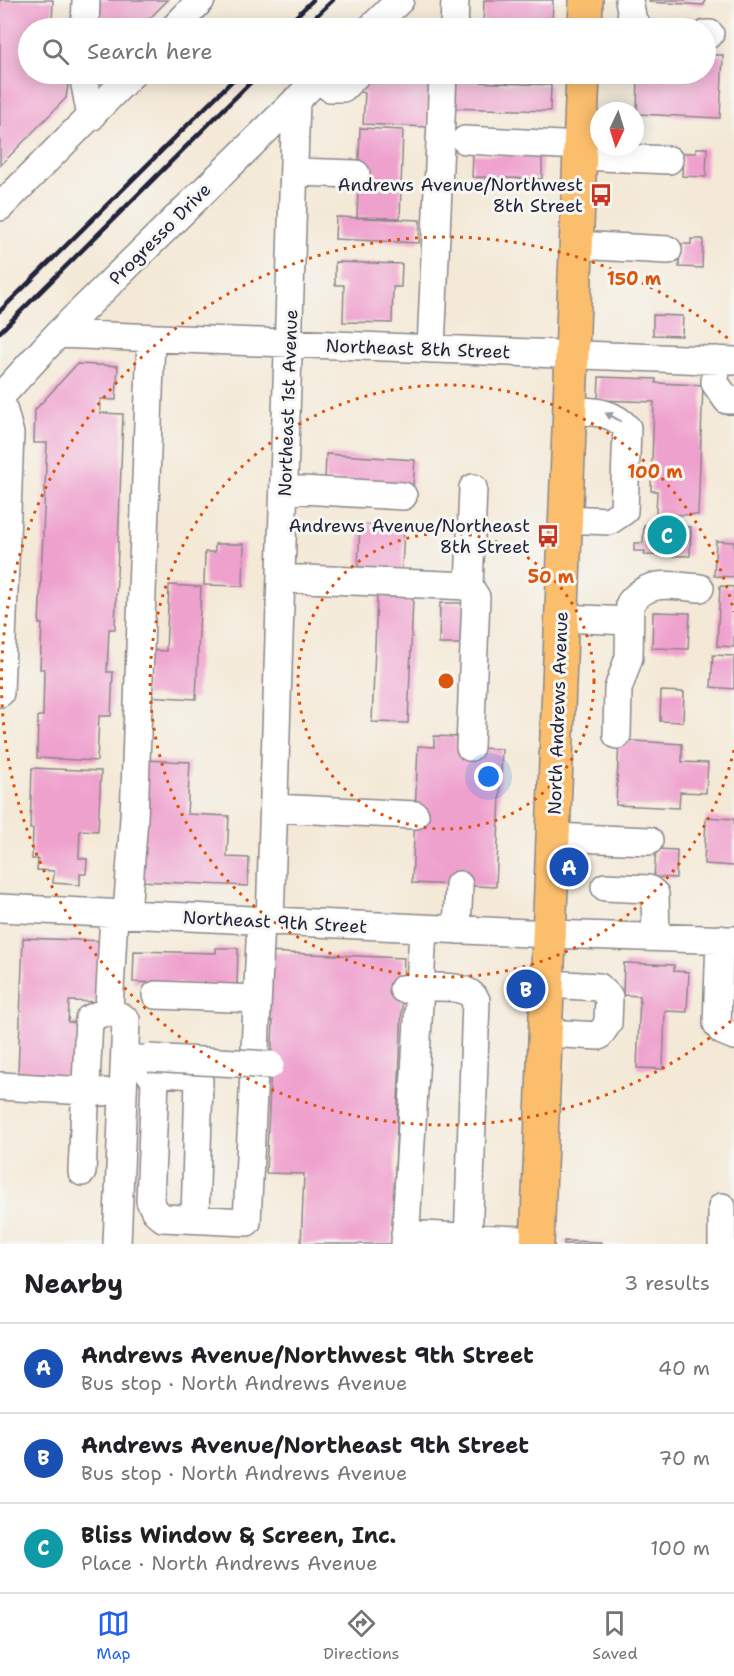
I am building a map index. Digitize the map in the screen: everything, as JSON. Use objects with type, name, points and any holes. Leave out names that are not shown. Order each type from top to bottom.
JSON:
[{"type":"main road","points":[[585,18],[586,0]]},
{"type":"main road","name":"North Andrews Avenue","points":[[537,1242],[583,84]]},
{"type":"street","points":[[85,18],[86,0]]},
{"type":"street","points":[[184,18],[201,0]]},
{"type":"street","points":[[381,18],[400,0]]},
{"type":"street","points":[[454,18],[455,0]]},
{"type":"street","points":[[630,0],[633,18]]},
{"type":"street","points":[[85,84],[91,117]]},
{"type":"street","points":[[0,207],[122,84]]},
{"type":"street","name":"Progresso Drive","points":[[0,397],[58,334],[296,100],[330,84]]},
{"type":"street","points":[[430,349],[442,84]]},
{"type":"street","name":"Northeast 1st Avenue","points":[[247,1233],[259,958],[266,921],[274,808],[285,489],[278,343],[296,172],[296,100]]},
{"type":"street","points":[[465,140],[669,160]]},
{"type":"street","points":[[296,172],[356,174]]},
{"type":"street","points":[[576,245],[668,249]]},
{"type":"street","points":[[58,334],[156,338],[134,818],[109,1010]]},
{"type":"street","name":"Northeast 8th Street","points":[[156,338],[725,360]]},
{"type":"street","points":[[725,360],[715,383],[727,400],[734,400]]},
{"type":"street","points":[[0,397],[10,434],[0,693]]},
{"type":"street","points":[[565,519],[609,521],[624,511],[627,428],[618,418],[607,413],[569,410]]},
{"type":"street","points":[[470,747],[476,597],[470,586],[473,488]]},
{"type":"street","points":[[285,489],[403,496]]},
{"type":"street","points":[[282,578],[470,586]]},
{"type":"street","points":[[617,735],[618,689],[629,657],[630,603],[644,589],[654,585],[700,588]]},
{"type":"street","points":[[561,618],[629,621]]},
{"type":"street","points":[[274,808],[415,815]]},
{"type":"street","points":[[553,837],[649,841]]},
{"type":"street","points":[[457,930],[459,885]]},
{"type":"street","points":[[605,887],[649,889],[655,894],[656,937]]},
{"type":"street","name":"Northeast 9th Street","points":[[0,908],[550,934],[727,939]]},
{"type":"street","points":[[423,928],[411,988],[406,1098],[405,1239],[537,1242]]},
{"type":"street","points":[[727,939],[717,1024],[722,1031],[734,1036]]},
{"type":"street","points":[[546,1033],[598,1036],[608,1023],[609,997],[599,987],[548,984]]},
{"type":"street","points":[[411,988],[464,989],[472,993],[476,1000],[468,1241]]},
{"type":"street","points":[[156,995],[257,999]]},
{"type":"street","points":[[109,1010],[126,1020],[140,1062],[155,1081],[150,1201],[155,1211],[163,1218],[195,1219],[247,1233]]},
{"type":"street","points":[[82,1172],[89,1019],[109,1010]]},
{"type":"street","points":[[140,1062],[270,1065]]},
{"type":"street","points":[[117,1244],[123,1093],[140,1062]]},
{"type":"street","points":[[140,1062],[194,1075],[199,1080],[195,1219]]},
{"type":"street","points":[[0,1086],[123,1093]]},
{"type":"street","points":[[722,1207],[722,1244]]},
{"type":"building","points":[[0,0],[53,0],[52,18],[18,18],[18,84],[68,84],[66,98],[0,166]]},
{"type":"building","points":[[92,0],[168,0],[150,18],[91,18]]},
{"type":"building","points":[[484,0],[553,0],[552,18],[483,18]]},
{"type":"building","points":[[650,0],[705,0],[704,5],[649,2]]},
{"type":"building","points":[[716,55],[723,55],[720,118],[644,114],[644,102],[637,102],[638,84],[716,84]]},
{"type":"building","points":[[360,84],[429,84],[427,127],[363,124],[365,93],[360,92]]},
{"type":"building","points":[[448,84],[551,85],[550,111],[447,108]]},
{"type":"building","points":[[360,128],[403,130],[400,218],[357,217]]},
{"type":"building","points":[[696,148],[707,148],[706,177],[682,176],[683,153],[696,153]]},
{"type":"building","points":[[473,154],[542,156],[542,179],[472,177]]},
{"type":"building","points":[[336,217],[420,220],[419,243],[335,239]]},
{"type":"building","points":[[691,239],[703,239],[702,268],[679,267],[680,244],[691,244]]},
{"type":"building","points":[[335,262],[402,264],[401,287],[393,287],[392,323],[343,322],[344,285],[335,285]]},
{"type":"building","points":[[653,315],[683,316],[682,336],[653,335]]},
{"type":"building","points":[[77,364],[118,366],[116,400],[100,399],[100,413],[123,414],[115,629],[109,629],[107,672],[113,672],[111,716],[99,716],[97,761],[37,758],[38,716],[43,716],[44,669],[40,669],[42,624],[39,624],[47,443],[34,443],[35,410]]},
{"type":"building","points":[[599,377],[656,379],[656,383],[703,385],[698,515],[656,514],[657,491],[651,491],[654,402],[598,400]]},
{"type":"building","points":[[326,454],[415,460],[413,485],[325,480]]},
{"type":"building","points":[[360,524],[404,526],[402,570],[358,568]]},
{"type":"building","points":[[644,525],[691,527],[690,556],[644,555],[645,551],[634,551],[634,543],[643,543]]},
{"type":"building","points":[[716,541],[734,542],[734,577],[714,576]]},
{"type":"building","points":[[215,544],[244,544],[243,586],[204,585],[205,552],[215,552]]},
{"type":"building","points":[[169,585],[201,587],[196,699],[145,696],[147,650],[166,651]]},
{"type":"building","points":[[720,586],[734,587],[734,647],[717,646]]},
{"type":"building","points":[[377,596],[413,598],[408,723],[372,722]]},
{"type":"building","points":[[440,603],[465,603],[464,644],[439,644]]},
{"type":"building","points":[[653,612],[690,613],[688,649],[652,648]]},
{"type":"building","points":[[713,655],[734,656],[734,689],[711,687]]},
{"type":"building","points":[[661,691],[684,692],[683,722],[660,721]]},
{"type":"building","points":[[434,736],[457,737],[456,747],[502,749],[496,887],[412,883],[418,746],[434,747]]},
{"type":"building","points":[[619,740],[682,744],[682,762],[708,763],[706,793],[680,792],[679,808],[616,805]]},
{"type":"building","points":[[143,760],[190,762],[187,814],[229,816],[227,857],[249,858],[248,886],[138,881]]},
{"type":"building","points":[[32,768],[101,771],[98,831],[80,830],[79,858],[87,859],[86,874],[80,874],[80,885],[53,883],[54,871],[37,870],[38,859],[32,859],[33,829],[30,829]]},
{"type":"building","points":[[706,817],[734,819],[734,866],[704,864]]},
{"type":"building","points":[[656,849],[677,850],[676,878],[654,877]]},
{"type":"building","points":[[23,938],[106,941],[104,1002],[69,1001],[68,1022],[81,1023],[79,1077],[18,1074]]},
{"type":"building","points":[[216,948],[238,948],[237,986],[133,982],[134,951],[216,953]]},
{"type":"building","points":[[265,952],[404,958],[392,1244],[301,1244],[304,1174],[266,1173],[273,1021],[262,1021]]},
{"type":"building","points":[[624,963],[674,965],[674,971],[689,972],[687,1012],[665,1011],[663,1069],[637,1068],[640,996],[623,995]]},
{"type":"building","points":[[564,1241],[601,1242],[601,1244],[564,1244]]},
{"type":"railway","points":[[294,18],[313,0]]},
{"type":"railway","points":[[314,18],[333,0]]},
{"type":"railway","points":[[0,311],[229,84]]},
{"type":"railway","points":[[0,332],[249,84]]},
{"type":"place","name":"Andrews Avenue/Northwest 8th Street","points":[[601,195]]},
{"type":"place","name":"Bliss Window & Screen, Inc.","points":[[667,535]]},
{"type":"place","name":"Andrews Avenue/Northeast 8th Street","points":[[548,536]]},
{"type":"place","name":"Andrews Avenue/Northwest 9th Street","points":[[569,867]]},
{"type":"place","name":"Andrews Avenue/Northeast 9th Street","points":[[526,989]]}]
